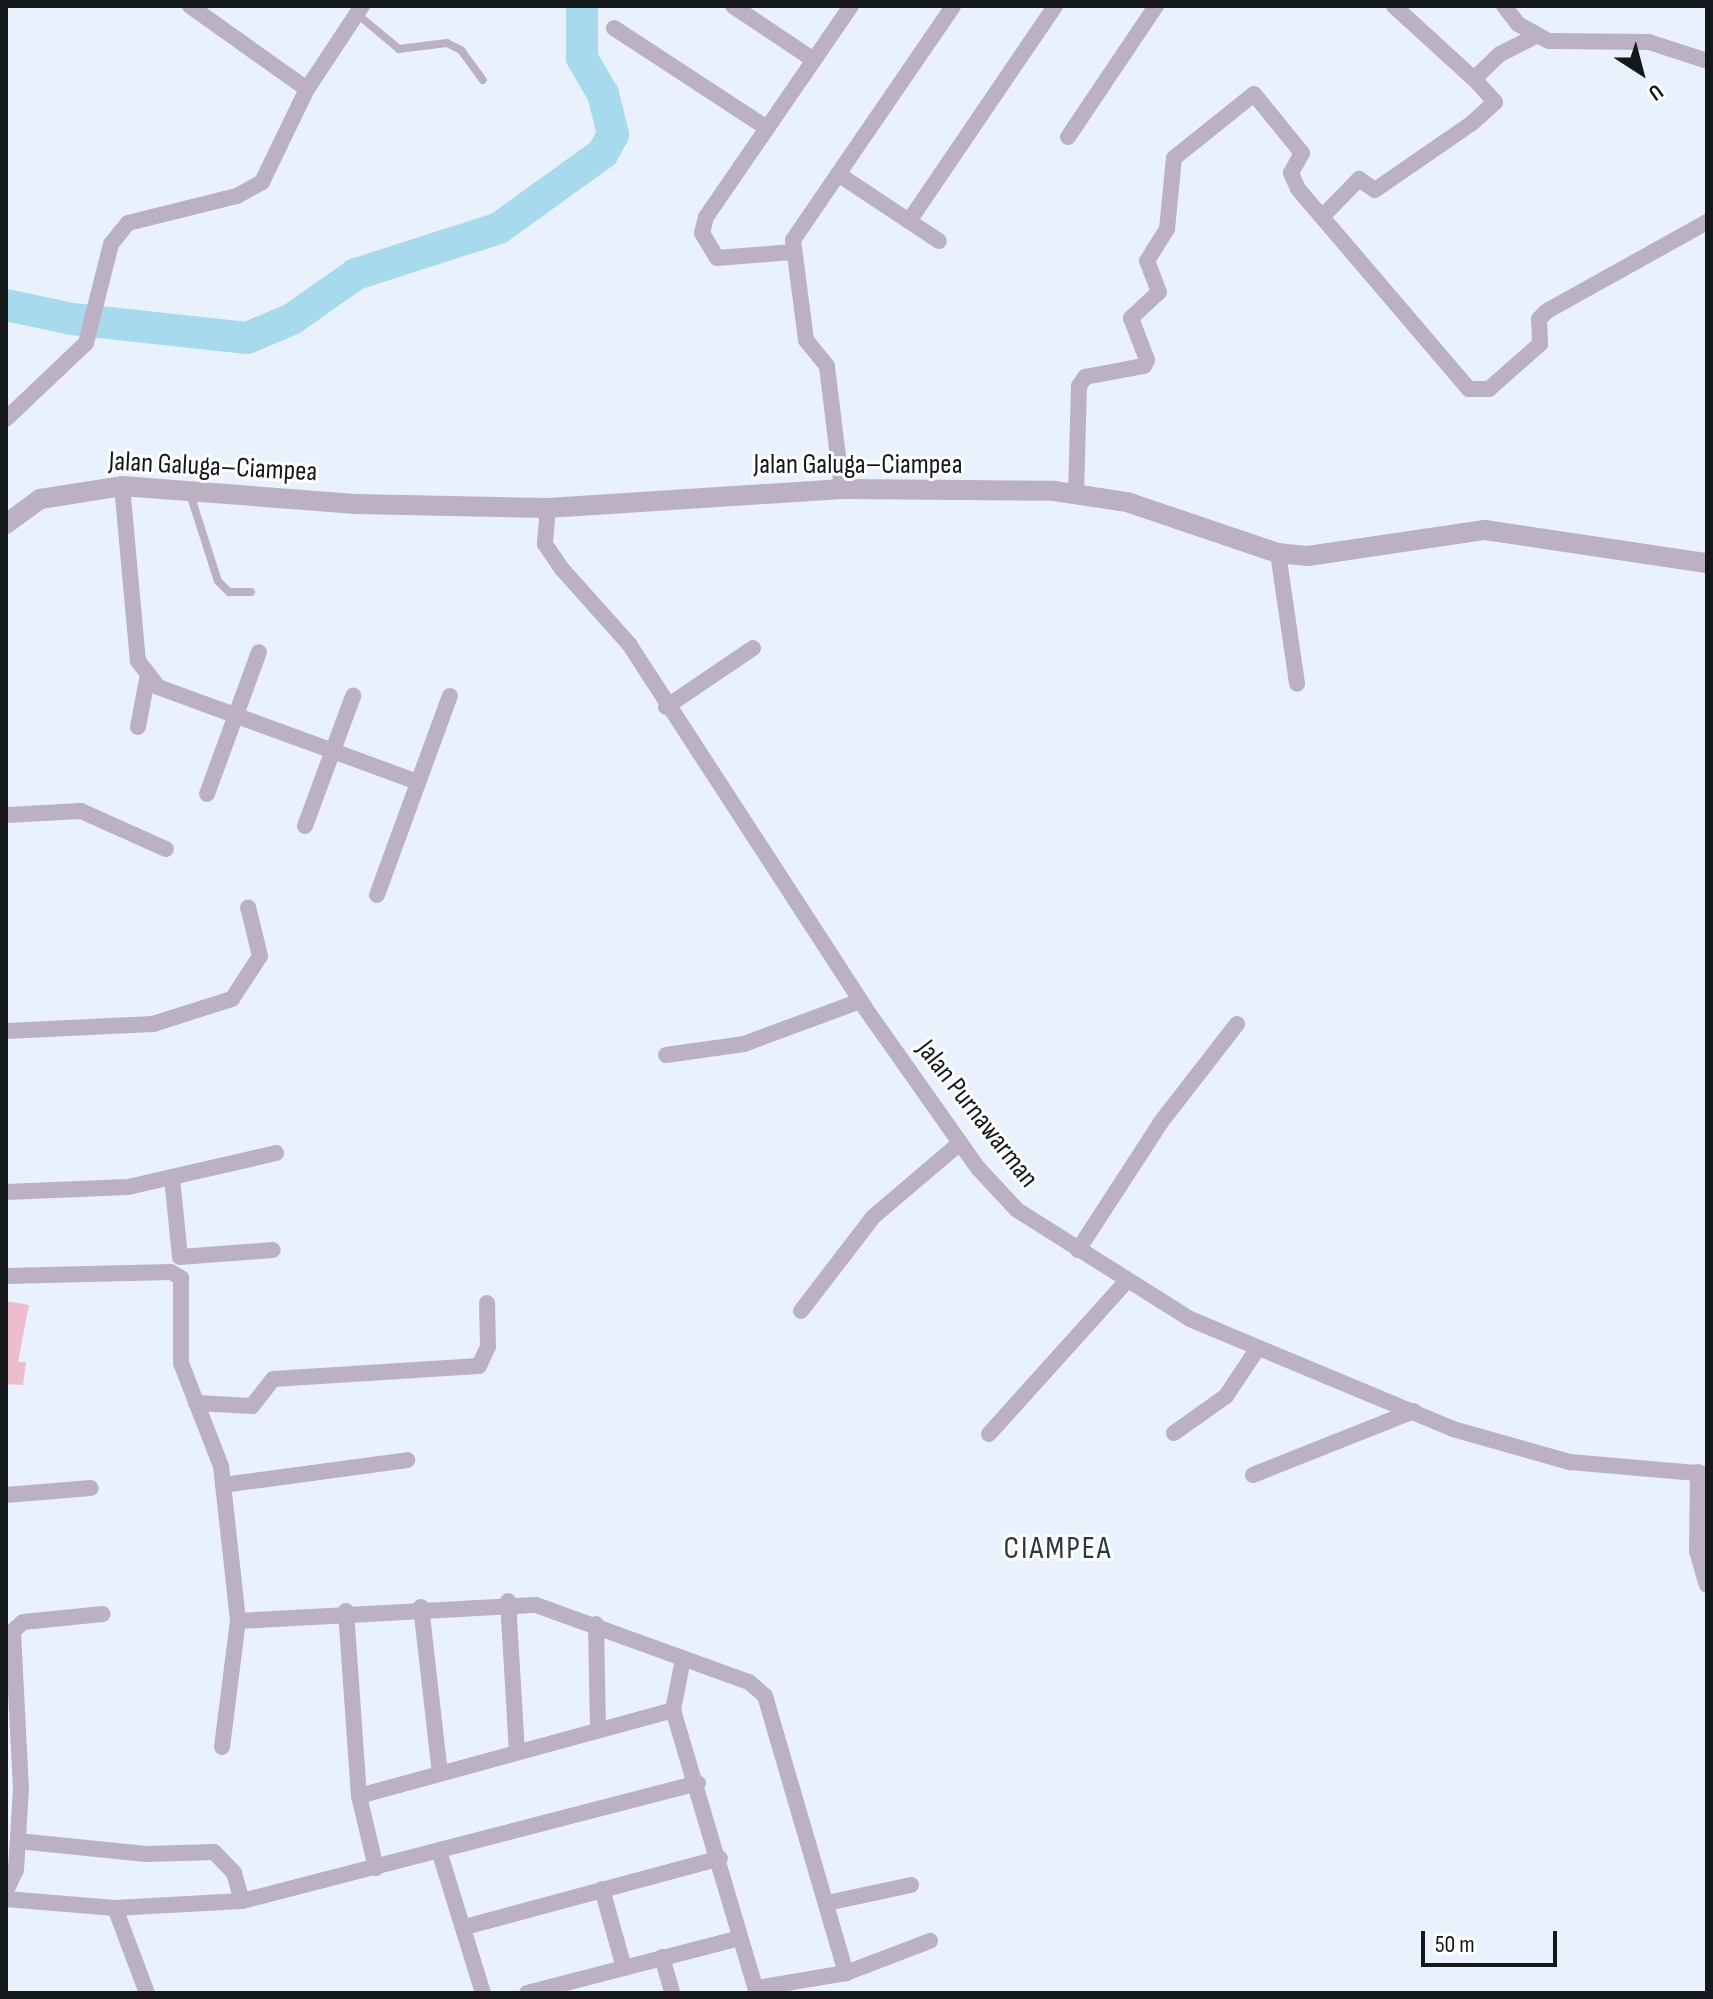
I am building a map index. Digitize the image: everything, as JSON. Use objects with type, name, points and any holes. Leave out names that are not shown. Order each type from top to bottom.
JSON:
[{"type":"street","points":[[190,6],[307,89]]},
{"type":"street","points":[[733,6],[814,60]]},
{"type":"street","points":[[792,252],[717,258],[702,233],[767,128],[851,6]]},
{"type":"street","points":[[842,489],[827,366],[806,340],[792,252],[838,174],[953,6]]},
{"type":"street","points":[[909,221],[1055,6]]},
{"type":"street","points":[[1068,137],[1156,6]]},
{"type":"street","points":[[1323,216],[1359,179],[1375,190],[1472,123],[1495,102],[1394,6]]},
{"type":"street","points":[[1504,6],[1536,36]]},
{"type":"street","points":[[6,419],[86,343],[111,244],[128,223],[237,196],[262,182],[307,89],[359,10]]},
{"type":"street","points":[[614,28],[767,128]]},
{"type":"street","points":[[1474,79],[1500,54],[1536,36],[1649,42],[1707,61]]},
{"type":"street","points":[[1076,494],[1079,386],[1085,377],[1144,366],[1147,360],[1131,318],[1159,292],[1147,261],[1167,229],[1171,166],[1181,149],[1254,94],[1297,142],[1302,153],[1291,173],[1323,216],[1457,381],[1481,392],[1544,341],[1542,314],[1707,222]]},
{"type":"street","points":[[838,174],[939,241]]},
{"type":"street","points":[[122,486],[138,661],[158,687],[418,782]]},
{"type":"street","name":"Jalan Galuga–Ciampea","points":[[6,524],[40,499],[122,486],[355,504],[548,508],[842,489],[1076,494],[1127,502],[1278,553],[1308,556],[1485,530],[1707,563]]},
{"type":"street","name":"Jalan Purnawarman","points":[[548,508],[545,544],[629,644],[666,707],[860,1001],[960,1143],[1017,1210],[1127,1281],[1258,1348],[1414,1411],[1530,1454],[1703,1473]]},
{"type":"street","points":[[1278,553],[1297,684]]},
{"type":"street","points":[[666,707],[753,648]]},
{"type":"street","points":[[207,794],[259,652]]},
{"type":"street","points":[[138,727],[148,674]]},
{"type":"street","points":[[305,826],[353,696]]},
{"type":"street","points":[[377,895],[450,696]]},
{"type":"street","points":[[6,815],[81,811],[166,849]]},
{"type":"street","points":[[6,1031],[153,1024],[232,999],[260,956],[248,907]]},
{"type":"street","points":[[666,1055],[744,1044],[860,1001]]},
{"type":"street","points":[[1078,1250],[1161,1122],[1237,1024]]},
{"type":"street","points":[[801,1311],[873,1217],[960,1143]]},
{"type":"street","points":[[6,1192],[172,1178],[276,1153]]},
{"type":"street","points":[[172,1178],[180,1257],[273,1250]]},
{"type":"street","points":[[6,1276],[171,1272],[181,1278],[181,1363],[223,1485],[238,1621],[222,1747]]},
{"type":"street","points":[[989,1434],[1127,1281]]},
{"type":"street","points":[[196,1403],[252,1406],[273,1379],[479,1366],[488,1347],[487,1303]]},
{"type":"street","points":[[1174,1433],[1226,1396],[1258,1348]]},
{"type":"street","points":[[1253,1475],[1414,1411]]},
{"type":"street","points":[[223,1485],[407,1460]]},
{"type":"street","points":[[1703,1473],[1697,1551],[1707,1585]]},
{"type":"street","points":[[6,1495],[91,1488]]},
{"type":"street","points":[[238,1621],[508,1601],[596,1624],[749,1682],[765,1696],[846,1973]]},
{"type":"street","points":[[508,1601],[517,1751]]},
{"type":"street","points":[[421,1607],[440,1773]]},
{"type":"street","points":[[346,1611],[359,1796],[376,1868]]},
{"type":"street","points":[[6,1891],[18,1841],[13,1631],[23,1622],[103,1614]]},
{"type":"street","points":[[596,1624],[598,1730]]},
{"type":"street","points":[[683,1659],[673,1710],[698,1783],[757,1991],[846,1973],[930,1941]]},
{"type":"street","points":[[359,1796],[673,1710]]},
{"type":"street","points":[[6,1899],[115,1908],[242,1901],[440,1854],[698,1783]]},
{"type":"street","points":[[18,1841],[131,1853],[214,1852],[234,1873],[242,1901]]},
{"type":"street","points":[[440,1854],[483,1993]]},
{"type":"street","points":[[465,1927],[720,1858]]},
{"type":"street","points":[[827,1903],[911,1885]]},
{"type":"street","points":[[602,1889],[624,1968]]},
{"type":"street","points":[[115,1908],[147,1993]]},
{"type":"street","points":[[527,1993],[740,1938]]},
{"type":"street","points":[[662,1957],[672,1993]]},
{"type":"lane","points":[[359,10],[399,49],[447,43],[461,50],[483,80]]},
{"type":"lane","points":[[188,489],[218,581],[229,592],[251,592]]},
{"type":"building","points":[[6,1301],[29,1305],[18,1362],[26,1362],[23,1385],[6,1384]]},
{"type":"waterway","points":[[6,305],[72,319],[247,338],[292,319],[356,274],[499,228],[603,153],[613,134],[603,94],[582,58],[582,6]]},
{"type":"district","name":"CIAMPEA","points":[[1058,1549]]}]
